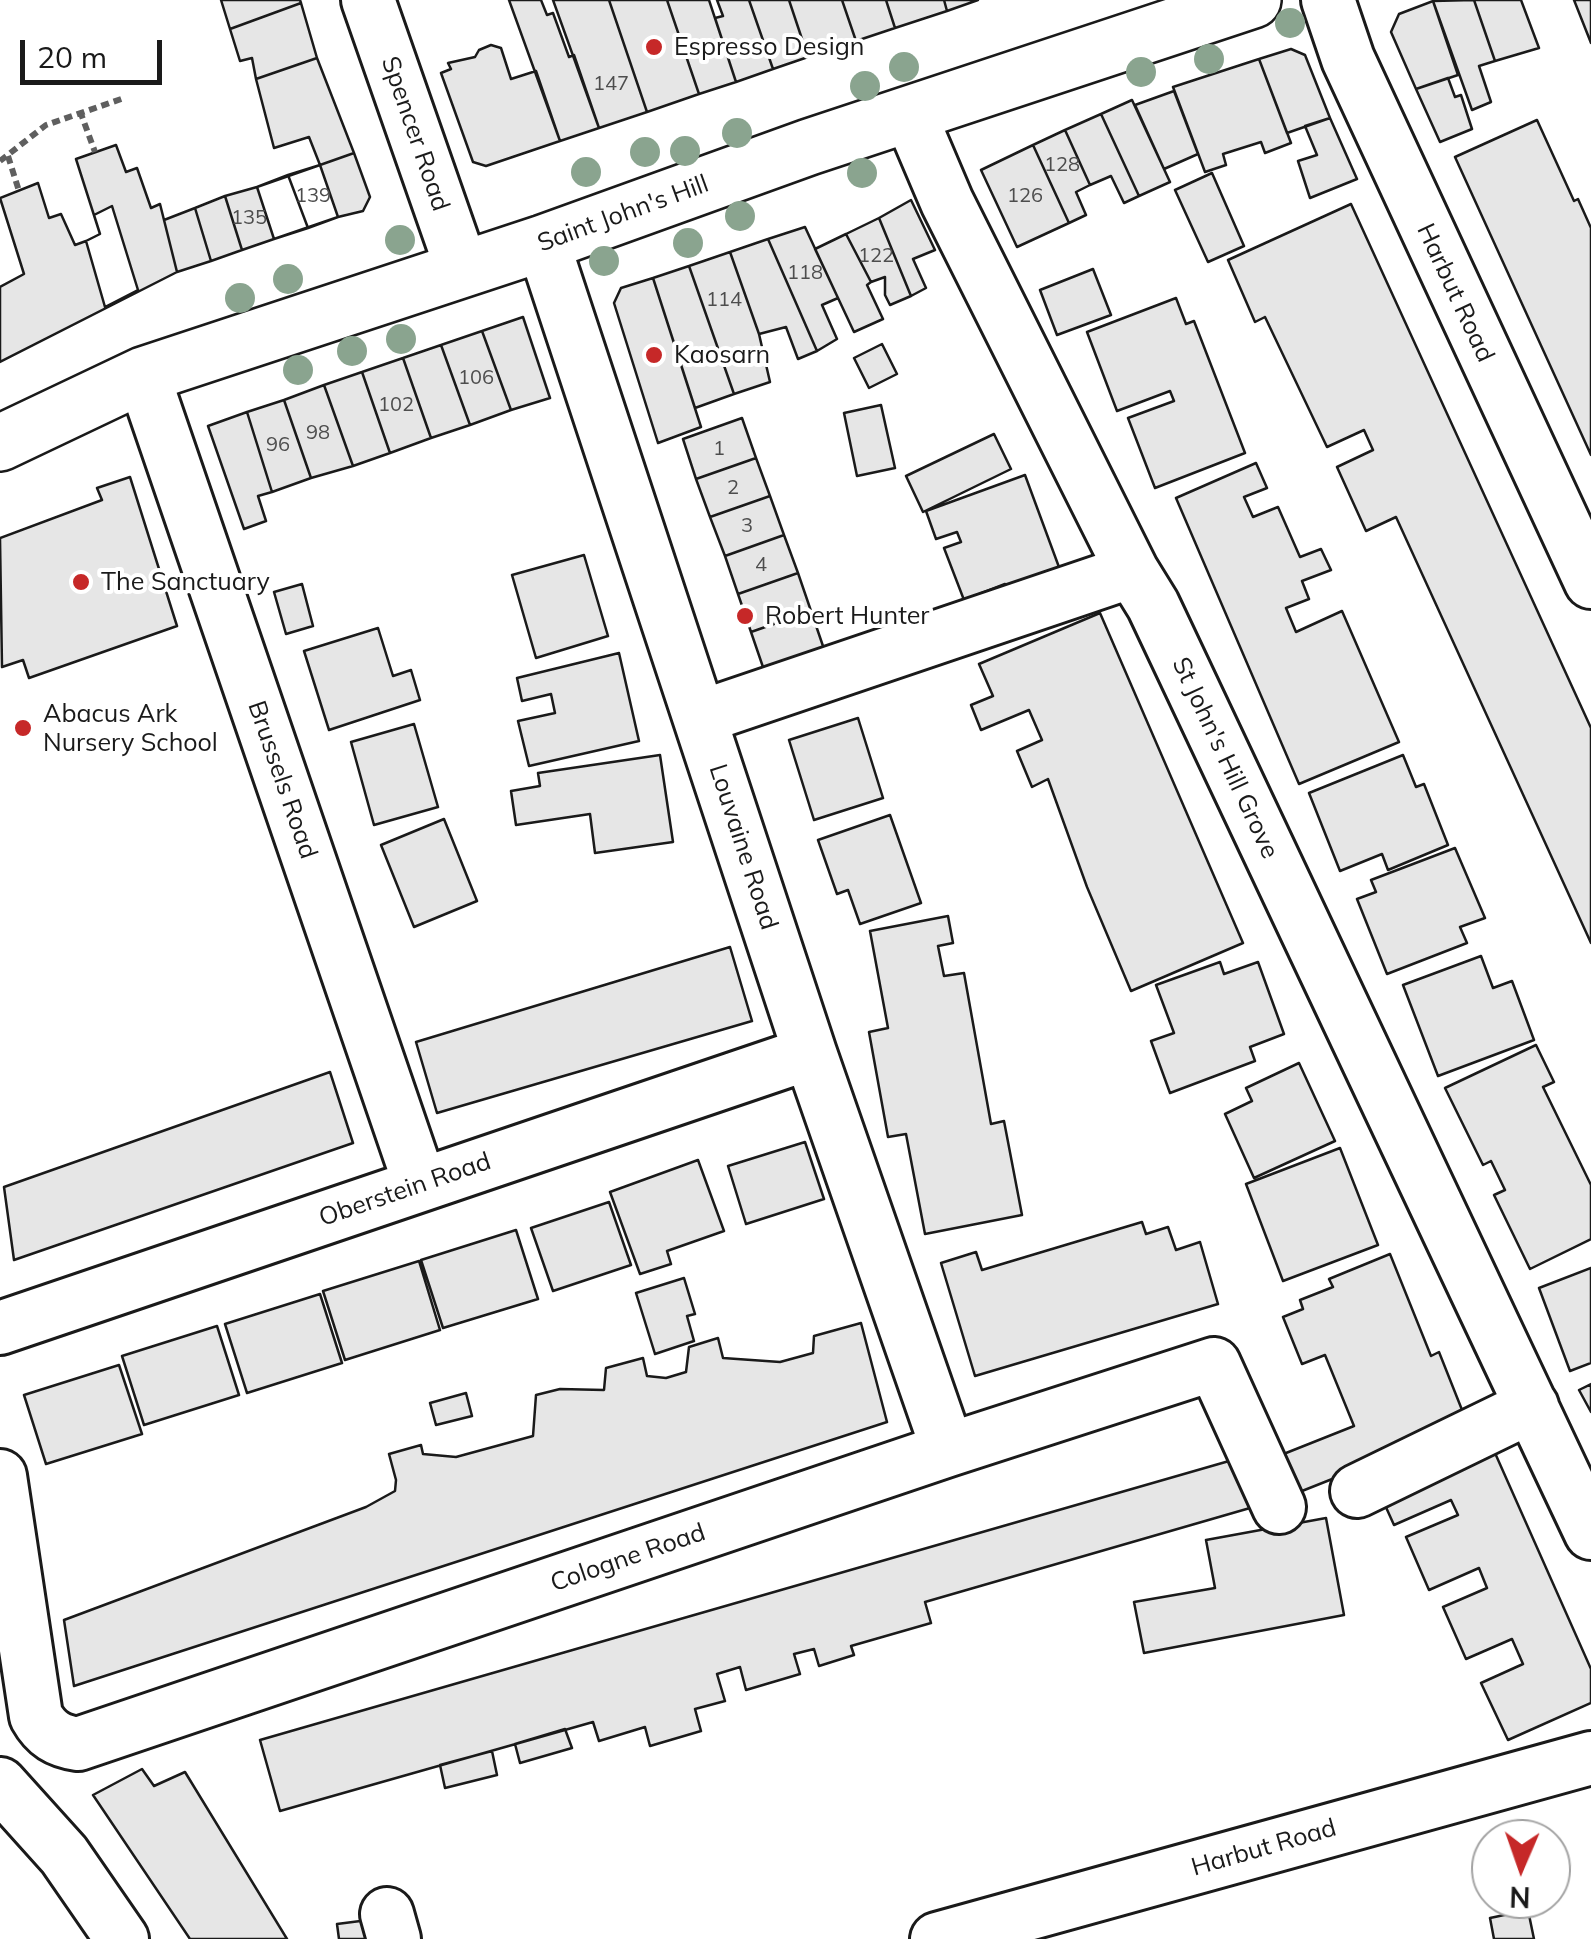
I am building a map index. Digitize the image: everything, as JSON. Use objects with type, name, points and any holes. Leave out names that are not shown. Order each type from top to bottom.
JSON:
[{"type":"main road","name":"Saint John's Hill","points":[[0,444],[144,375],[1253,0]]},
{"type":"street","name":"Spencer Road","points":[[368,0],[462,269]]},
{"type":"street","name":"Harbut Road","points":[[1328,0],[1356,76],[1591,582]]},
{"type":"street","name":"St John's Hill Grove","points":[[910,115],[946,202],[1132,572],[1153,606],[1591,1533]]},
{"type":"street","name":"Louvaine Road","points":[[543,243],[810,1054],[948,1450]]},
{"type":"street","name":"Brussels Road","points":[[144,375],[420,1184]]},
{"type":"street","points":[[701,717],[1132,572]]},
{"type":"street","name":"Oberstein Road","points":[[0,1328],[810,1054]]},
{"type":"street","name":"Cologne Road","points":[[0,1476],[32,1700],[44,1730],[62,1742],[78,1744],[1214,1364],[1278,1507]]},
{"type":"street","points":[[1357,1491],[1532,1406]]},
{"type":"street","name":"Harbut Road","points":[[938,1939],[1591,1758]]},
{"type":"street","points":[[0,1784],[64,1856],[122,1939]]},
{"type":"path","points":[[19,191],[4,158],[46,125],[124,98]]},
{"type":"path","points":[[80,111],[95,152]]},
{"type":"building","points":[[221,0],[300,0],[301,3],[230,29]]},
{"type":"building","points":[[509,0],[541,0],[547,15],[553,13],[569,57],[574,55],[599,128],[560,141]]},
{"type":"building","points":[[553,0],[609,0],[647,112],[599,128]]},
{"type":"building","name":"Espresso Design","points":[[609,0],[667,0],[699,94],[647,112]]},
{"type":"building","points":[[667,0],[709,0],[736,82],[699,94]]},
{"type":"building","points":[[717,0],[749,0],[773,69],[736,82],[715,18],[723,16]]},
{"type":"building","points":[[749,0],[789,0],[808,57],[773,69]]},
{"type":"building","points":[[789,0],[842,0],[856,41],[808,57]]},
{"type":"building","points":[[842,0],[886,0],[895,28],[856,41]]},
{"type":"building","points":[[886,0],[944,0],[947,11],[895,28]]},
{"type":"building","points":[[944,0],[978,0],[947,11]]},
{"type":"building","points":[[1474,0],[1521,0],[1539,48],[1495,61]]},
{"type":"building","points":[[1474,0],[1495,61],[1479,66],[1491,102],[1472,110],[1433,1]]},
{"type":"building","points":[[1574,0],[1591,0],[1591,43]]},
{"type":"building","points":[[1433,1],[1458,75],[1416,89],[1391,32],[1399,14]]},
{"type":"building","points":[[301,3],[317,58],[256,79],[252,58],[240,61],[230,29]]},
{"type":"building","points":[[491,45],[501,48],[511,79],[536,71],[560,141],[486,166],[473,162],[441,73],[451,69],[448,63],[475,57],[479,50]]},
{"type":"building","points":[[1291,49],[1305,55],[1330,118],[1287,133],[1259,59]]},
{"type":"building","points":[[317,58],[354,153],[320,165],[309,137],[274,148],[256,79]]},
{"type":"building","points":[[1259,59],[1291,143],[1265,153],[1261,142],[1223,154],[1226,165],[1205,172],[1173,87]]},
{"type":"building","points":[[1448,78],[1455,97],[1461,95],[1472,129],[1440,142],[1416,89]]},
{"type":"building","points":[[1174,91],[1198,154],[1164,169],[1135,105]]},
{"type":"building","points":[[1132,100],[1170,182],[1139,196],[1101,114]]},
{"type":"building","points":[[1101,114],[1139,196],[1124,203],[1111,176],[1090,185],[1065,130]]},
{"type":"building","points":[[1330,118],[1357,179],[1310,198],[1298,161],[1317,155],[1305,126]]},
{"type":"building","points":[[1537,120],[1574,201],[1578,199],[1591,228],[1591,455],[1455,157]]},
{"type":"building","points":[[1065,130],[1090,185],[1076,192],[1086,215],[1069,223],[1033,145]]},
{"type":"building","points":[[116,145],[126,172],[137,168],[151,208],[160,204],[177,272],[0,362],[0,287],[24,274],[0,198],[38,183],[49,218],[61,214],[75,245],[86,241],[100,234],[76,159]]},
{"type":"building","points":[[1033,145],[1069,223],[1017,247],[981,170]]},
{"type":"building","points":[[354,153],[370,197],[363,211],[338,217],[320,165]]},
{"type":"building","points":[[320,165],[338,217],[274,239],[257,187]]},
{"type":"building","points":[[320,165],[338,217],[308,228],[288,175]]},
{"type":"building","points":[[1212,173],[1244,246],[1208,262],[1175,190]]},
{"type":"building","points":[[288,175],[308,228],[274,239],[257,187]]},
{"type":"building","points":[[257,187],[274,239],[242,250],[225,196]]},
{"type":"building","points":[[225,196],[242,250],[211,261],[195,208]]},
{"type":"building","points":[[911,200],[935,250],[913,259],[926,288],[911,296],[879,218]]},
{"type":"building","points":[[1351,204],[1591,728],[1591,943],[1396,517],[1366,531],[1337,467],[1373,450],[1364,430],[1327,447],[1265,317],[1255,322],[1228,260]]},
{"type":"building","points":[[112,206],[138,290],[105,307],[86,241],[100,234],[94,215]]},
{"type":"building","points":[[195,208],[211,261],[177,272],[164,220]]},
{"type":"building","points":[[879,218],[911,296],[890,305],[885,295],[885,277],[871,282],[846,234]]},
{"type":"building","points":[[805,227],[838,298],[822,305],[837,339],[817,351],[768,239]]},
{"type":"building","points":[[846,234],[871,282],[867,285],[883,319],[854,332],[815,249]]},
{"type":"building","points":[[768,239],[817,351],[798,359],[786,327],[759,334],[730,252]]},
{"type":"building","points":[[730,252],[759,334],[770,382],[734,394],[689,266]]},
{"type":"building","points":[[689,266],[734,394],[695,408],[653,278]]},
{"type":"building","points":[[1093,269],[1111,315],[1057,335],[1040,290]]},
{"type":"building","name":"Kaosarn","points":[[653,278],[701,427],[658,443],[614,303],[621,288]]},
{"type":"building","points":[[1176,298],[1186,324],[1194,321],[1245,453],[1155,488],[1128,418],[1174,401],[1170,391],[1117,411],[1087,332]]},
{"type":"building","points":[[523,317],[550,398],[511,410],[482,331]]},
{"type":"building","points":[[482,331],[511,410],[470,425],[441,345]]},
{"type":"building","points":[[882,344],[897,374],[869,388],[854,358]]},
{"type":"building","points":[[441,345],[470,425],[431,438],[403,358]]},
{"type":"building","points":[[403,358],[431,438],[390,453],[362,372]]},
{"type":"building","points":[[362,372],[390,453],[353,466],[324,385]]},
{"type":"building","points":[[324,385],[353,466],[311,478],[284,400]]},
{"type":"building","points":[[284,400],[311,478],[272,492],[247,412]]},
{"type":"building","points":[[881,405],[895,468],[857,476],[844,413]]},
{"type":"building","points":[[247,412],[272,492],[258,496],[266,521],[244,529],[208,426]]},
{"type":"building","points":[[742,418],[756,458],[696,479],[683,439]]},
{"type":"building","points":[[994,434],[1011,469],[923,512],[906,476]]},
{"type":"building","points":[[756,458],[770,496],[710,517],[696,479]]},
{"type":"building","points":[[1256,463],[1267,488],[1244,497],[1253,517],[1278,507],[1300,557],[1321,549],[1331,570],[1302,581],[1309,599],[1286,608],[1296,632],[1342,611],[1399,742],[1299,784],[1176,498]]},
{"type":"building","points":[[1025,475],[1063,578],[1010,598],[1005,584],[964,600],[944,548],[961,542],[957,532],[936,539],[926,511]]},
{"type":"building","name":"The Sanctuary","points":[[130,477],[177,626],[29,678],[23,660],[2,667],[0,538],[102,500],[97,488]]},
{"type":"building","points":[[770,496],[784,535],[725,556],[710,517]]},
{"type":"building","points":[[784,535],[798,573],[738,594],[725,556]]},
{"type":"building","points":[[584,555],[608,636],[536,658],[512,575]]},
{"type":"building","points":[[798,573],[811,611],[751,632],[738,594]]},
{"type":"building","points":[[302,584],[313,626],[286,634],[274,592]]},
{"type":"building","points":[[811,611],[824,649],[764,670],[751,632]]},
{"type":"building","points":[[1100,613],[1243,943],[1131,991],[1087,887],[1048,779],[1032,787],[1017,751],[1042,740],[1029,710],[981,730],[971,705],[993,696],[979,664]]},
{"type":"building","points":[[378,628],[393,676],[411,670],[420,700],[329,730],[304,651]]},
{"type":"building","points":[[619,653],[639,741],[529,766],[518,721],[555,713],[551,694],[522,701],[517,678]]},
{"type":"building","points":[[858,718],[883,798],[814,820],[789,740]]},
{"type":"building","points":[[414,724],[438,807],[374,825],[351,742]]},
{"type":"building","points":[[660,755],[673,842],[595,853],[590,814],[516,825],[511,791],[540,786],[538,773]]},
{"type":"building","points":[[1403,755],[1416,787],[1424,784],[1448,845],[1388,870],[1382,854],[1340,871],[1309,793]]},
{"type":"building","points":[[890,815],[921,903],[860,924],[848,890],[837,894],[818,840]]},
{"type":"building","points":[[444,819],[477,901],[414,927],[381,845]]},
{"type":"building","points":[[1455,848],[1485,918],[1460,927],[1467,943],[1387,974],[1357,899],[1376,892],[1371,880]]},
{"type":"building","points":[[948,916],[953,943],[938,946],[944,976],[964,973],[991,1124],[1004,1121],[1022,1215],[925,1234],[906,1134],[888,1137],[869,1032],[888,1028],[870,931]]},
{"type":"building","points":[[730,947],[752,1021],[437,1113],[416,1042]]},
{"type":"building","points":[[1481,956],[1493,988],[1512,981],[1534,1040],[1438,1076],[1403,985]]},
{"type":"building","points":[[1220,962],[1224,974],[1258,962],[1284,1034],[1250,1047],[1255,1061],[1170,1093],[1151,1041],[1174,1033],[1156,985]]},
{"type":"building","points":[[1536,1045],[1554,1082],[1543,1087],[1591,1185],[1591,1239],[1530,1269],[1494,1195],[1505,1190],[1491,1161],[1483,1165],[1445,1088]]},
{"type":"building","points":[[1299,1063],[1335,1141],[1254,1178],[1225,1114],[1252,1101],[1246,1088]]},
{"type":"building","points":[[330,1072],[353,1143],[14,1260],[4,1187]]},
{"type":"building","points":[[805,1142],[824,1199],[746,1224],[728,1166]]},
{"type":"building","points":[[1340,1148],[1378,1245],[1283,1281],[1246,1184]]},
{"type":"building","points":[[698,1160],[724,1231],[667,1251],[671,1264],[640,1274],[610,1192]]},
{"type":"building","points":[[609,1202],[631,1265],[553,1291],[531,1228]]},
{"type":"building","points":[[1142,1222],[1146,1234],[1168,1227],[1176,1250],[1200,1242],[1218,1304],[975,1376],[941,1263],[976,1252],[982,1270]]},
{"type":"building","points":[[516,1230],[538,1299],[443,1328],[421,1260]]},
{"type":"building","points":[[1390,1254],[1431,1356],[1439,1352],[1468,1425],[1297,1493],[1281,1455],[1354,1426],[1325,1355],[1302,1364],[1283,1317],[1303,1309],[1300,1300],[1333,1287],[1329,1279]]},
{"type":"building","points":[[419,1261],[440,1330],[345,1360],[323,1291]]},
{"type":"building","points":[[1591,1268],[1591,1363],[1570,1371],[1539,1288]]},
{"type":"building","points":[[684,1278],[695,1314],[687,1316],[694,1341],[655,1354],[636,1293]]},
{"type":"building","points":[[320,1294],[342,1363],[247,1393],[225,1324]]},
{"type":"building","points":[[861,1323],[887,1422],[74,1686],[64,1620],[366,1507],[395,1491],[389,1454],[421,1445],[423,1454],[456,1457],[533,1436],[536,1395],[560,1389],[604,1390],[606,1368],[643,1358],[647,1376],[666,1378],[686,1372],[689,1347],[718,1338],[723,1358],[780,1362],[813,1353],[814,1336]]},
{"type":"building","points":[[217,1326],[239,1395],[144,1425],[122,1356]]},
{"type":"building","points":[[119,1365],[142,1434],[46,1464],[24,1395]]},
{"type":"building","points":[[1591,1384],[1591,1412],[1579,1390]]},
{"type":"building","points":[[466,1393],[472,1416],[436,1425],[430,1403]]},
{"type":"building","points":[[1491,1444],[1591,1669],[1591,1703],[1508,1740],[1481,1683],[1523,1664],[1512,1639],[1466,1659],[1443,1607],[1487,1588],[1479,1568],[1429,1590],[1406,1537],[1458,1515],[1451,1500],[1394,1525],[1380,1494]]},
{"type":"building","points":[[1236,1459],[1250,1508],[925,1602],[931,1623],[851,1646],[854,1655],[819,1666],[814,1649],[794,1654],[800,1674],[746,1690],[740,1667],[717,1674],[725,1701],[695,1709],[701,1731],[650,1746],[645,1727],[599,1741],[593,1722],[280,1811],[260,1740]]},
{"type":"building","points":[[1326,1518],[1344,1615],[1144,1653],[1134,1602],[1215,1588],[1206,1540]]},
{"type":"building","points":[[565,1729],[572,1748],[520,1763],[515,1744]]},
{"type":"building","points":[[492,1751],[497,1775],[445,1788],[440,1765]]},
{"type":"building","points":[[142,1769],[154,1786],[185,1772],[287,1939],[190,1939],[93,1795]]},
{"type":"building","points":[[376,1919],[380,1939],[339,1939],[337,1924]]},
{"type":"building","points":[[1490,1919],[1530,1919],[1534,1939],[1494,1939]]},
{"type":"place","name":"Espresso Design","points":[[654,47]]},
{"type":"place","name":"Kaosarn","points":[[654,355]]},
{"type":"place","name":"The Sanctuary","points":[[81,582]]},
{"type":"place","name":"Robert Hunter","points":[[745,616]]},
{"type":"place","name":"Abacus Ark Nursery School","points":[[23,728]]}]
